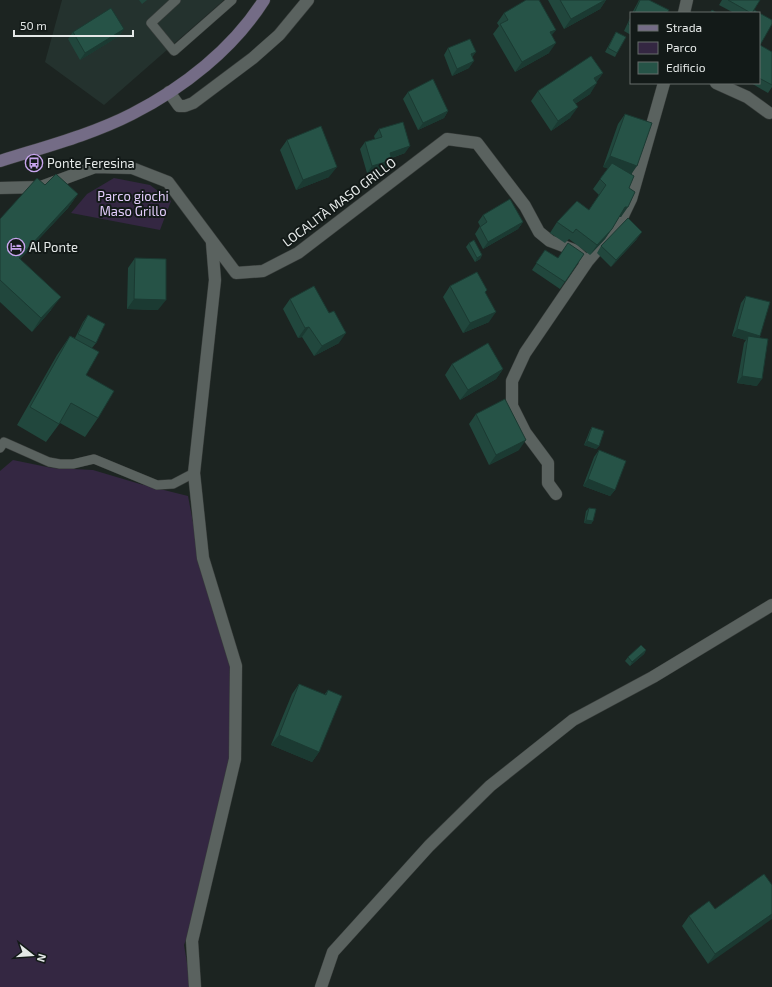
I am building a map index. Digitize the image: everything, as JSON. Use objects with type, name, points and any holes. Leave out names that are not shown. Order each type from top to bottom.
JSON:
[{"type":"main road","points":[[0,161],[80,135],[111,123],[132,114],[169,92],[188,79],[213,58],[246,24],[264,0]]},
{"type":"street","points":[[169,92],[179,106],[185,106],[193,103],[253,58],[279,35],[308,0]]},
{"type":"street","points":[[684,12],[687,0]]},
{"type":"street","points":[[556,494],[548,484],[548,463],[525,432],[512,406],[512,381],[526,353],[587,262],[619,224],[631,199],[664,84]]},
{"type":"street","points":[[718,84],[747,97],[770,112]]},
{"type":"street","name":"LOCALITÀ MASO GRILLO","points":[[0,188],[41,186],[95,167],[132,168],[168,182],[212,243],[236,273],[263,272],[298,253],[447,139],[477,142],[525,206],[539,232],[550,241],[574,250],[587,262]]},
{"type":"street","points":[[195,987],[192,941],[236,759],[236,666],[202,558],[194,473],[215,280],[212,243]]},
{"type":"street","points":[[321,987],[333,952],[429,846],[490,786],[573,720],[652,677],[772,605]]},
{"type":"lane","points":[[176,0],[151,23],[174,51],[232,0]]},
{"type":"lane","points":[[0,448],[4,442],[49,462],[60,464],[73,464],[94,459],[157,485],[173,484],[194,473]]},
{"type":"shaded area","points":[[62,0],[224,0],[104,105],[45,62]]},
{"type":"green space","name":"Parco giochi Maso Grillo","points":[[114,178],[150,185],[171,201],[160,230],[71,213],[87,194]]},
{"type":"green space","points":[[13,460],[52,468],[93,470],[188,496],[204,580],[232,666],[231,758],[195,914],[184,945],[191,987],[0,987],[0,471]]},
{"type":"building","points":[[526,0],[539,0],[556,30],[550,32],[556,43],[522,62],[500,24],[508,20],[504,13]]},
{"type":"building","points":[[560,0],[605,0],[571,19]]},
{"type":"building","points":[[640,0],[649,0],[669,10],[668,12],[634,12]]},
{"type":"building","points":[[728,0],[760,0],[753,12],[749,12]]},
{"type":"building","points":[[111,8],[124,29],[85,53],[73,32]]},
{"type":"building","points":[[760,13],[772,20],[772,24],[760,45]]},
{"type":"building","points":[[616,32],[626,37],[617,53],[608,48]]},
{"type":"building","points":[[470,39],[476,52],[471,54],[474,61],[457,69],[448,48]]},
{"type":"building","points":[[760,45],[772,52],[772,85],[760,79]]},
{"type":"building","points":[[591,56],[603,73],[594,78],[597,83],[573,100],[578,107],[558,121],[538,91]]},
{"type":"building","points":[[433,79],[448,111],[423,123],[408,92]]},
{"type":"building","points":[[625,114],[652,123],[637,166],[610,156]]},
{"type":"building","points":[[403,122],[410,146],[390,153],[392,160],[372,166],[365,142],[382,137],[379,129]]},
{"type":"building","points":[[321,126],[337,167],[303,180],[287,140]]},
{"type":"building","points":[[612,163],[634,176],[629,188],[635,192],[628,207],[625,207],[612,229],[597,245],[576,229],[573,233],[557,222],[577,201],[589,210],[606,185],[600,179]]},
{"type":"building","name":"Al Ponte","points":[[56,174],[78,194],[19,258],[61,297],[41,318],[0,280],[0,219],[37,178],[45,185]]},
{"type":"building","points":[[510,199],[523,222],[488,242],[480,227],[487,222],[483,215]]},
{"type":"building","points":[[628,218],[642,232],[616,260],[601,246]]},
{"type":"building","points":[[474,240],[482,255],[477,258],[469,243]]},
{"type":"building","points":[[568,243],[584,254],[565,282],[536,263],[545,250],[558,258]]},
{"type":"building","points":[[135,258],[166,259],[166,300],[134,299]]},
{"type":"building","points":[[477,272],[487,290],[485,292],[496,312],[470,323],[450,286]]},
{"type":"building","points":[[314,286],[329,313],[334,311],[346,333],[322,346],[309,327],[305,328],[290,299]]},
{"type":"building","points":[[746,296],[770,302],[760,336],[737,329]]},
{"type":"building","points":[[88,315],[105,324],[96,343],[78,334]]},
{"type":"building","points":[[70,336],[99,352],[86,375],[114,391],[98,418],[71,403],[59,424],[30,407]]},
{"type":"building","points":[[748,336],[768,339],[762,379],[742,376]]},
{"type":"building","points":[[488,343],[503,369],[468,390],[452,364]]},
{"type":"building","points":[[505,399],[526,440],[496,455],[476,414]]},
{"type":"building","points":[[592,427],[604,431],[599,446],[587,441]]},
{"type":"building","points":[[599,450],[626,461],[615,490],[588,479]]},
{"type":"building","points":[[589,508],[596,509],[593,521],[586,520]]},
{"type":"building","points":[[641,645],[646,650],[632,662],[628,657]]},
{"type":"building","points":[[299,684],[326,695],[328,690],[342,696],[319,752],[279,735]]},
{"type":"building","points":[[764,874],[772,885],[772,914],[715,954],[689,916],[709,901],[715,909]]},
{"type":"place","name":"Ponte Feresina","points":[[34,163]]},
{"type":"place","name":"Al Ponte","points":[[16,247]]}]
